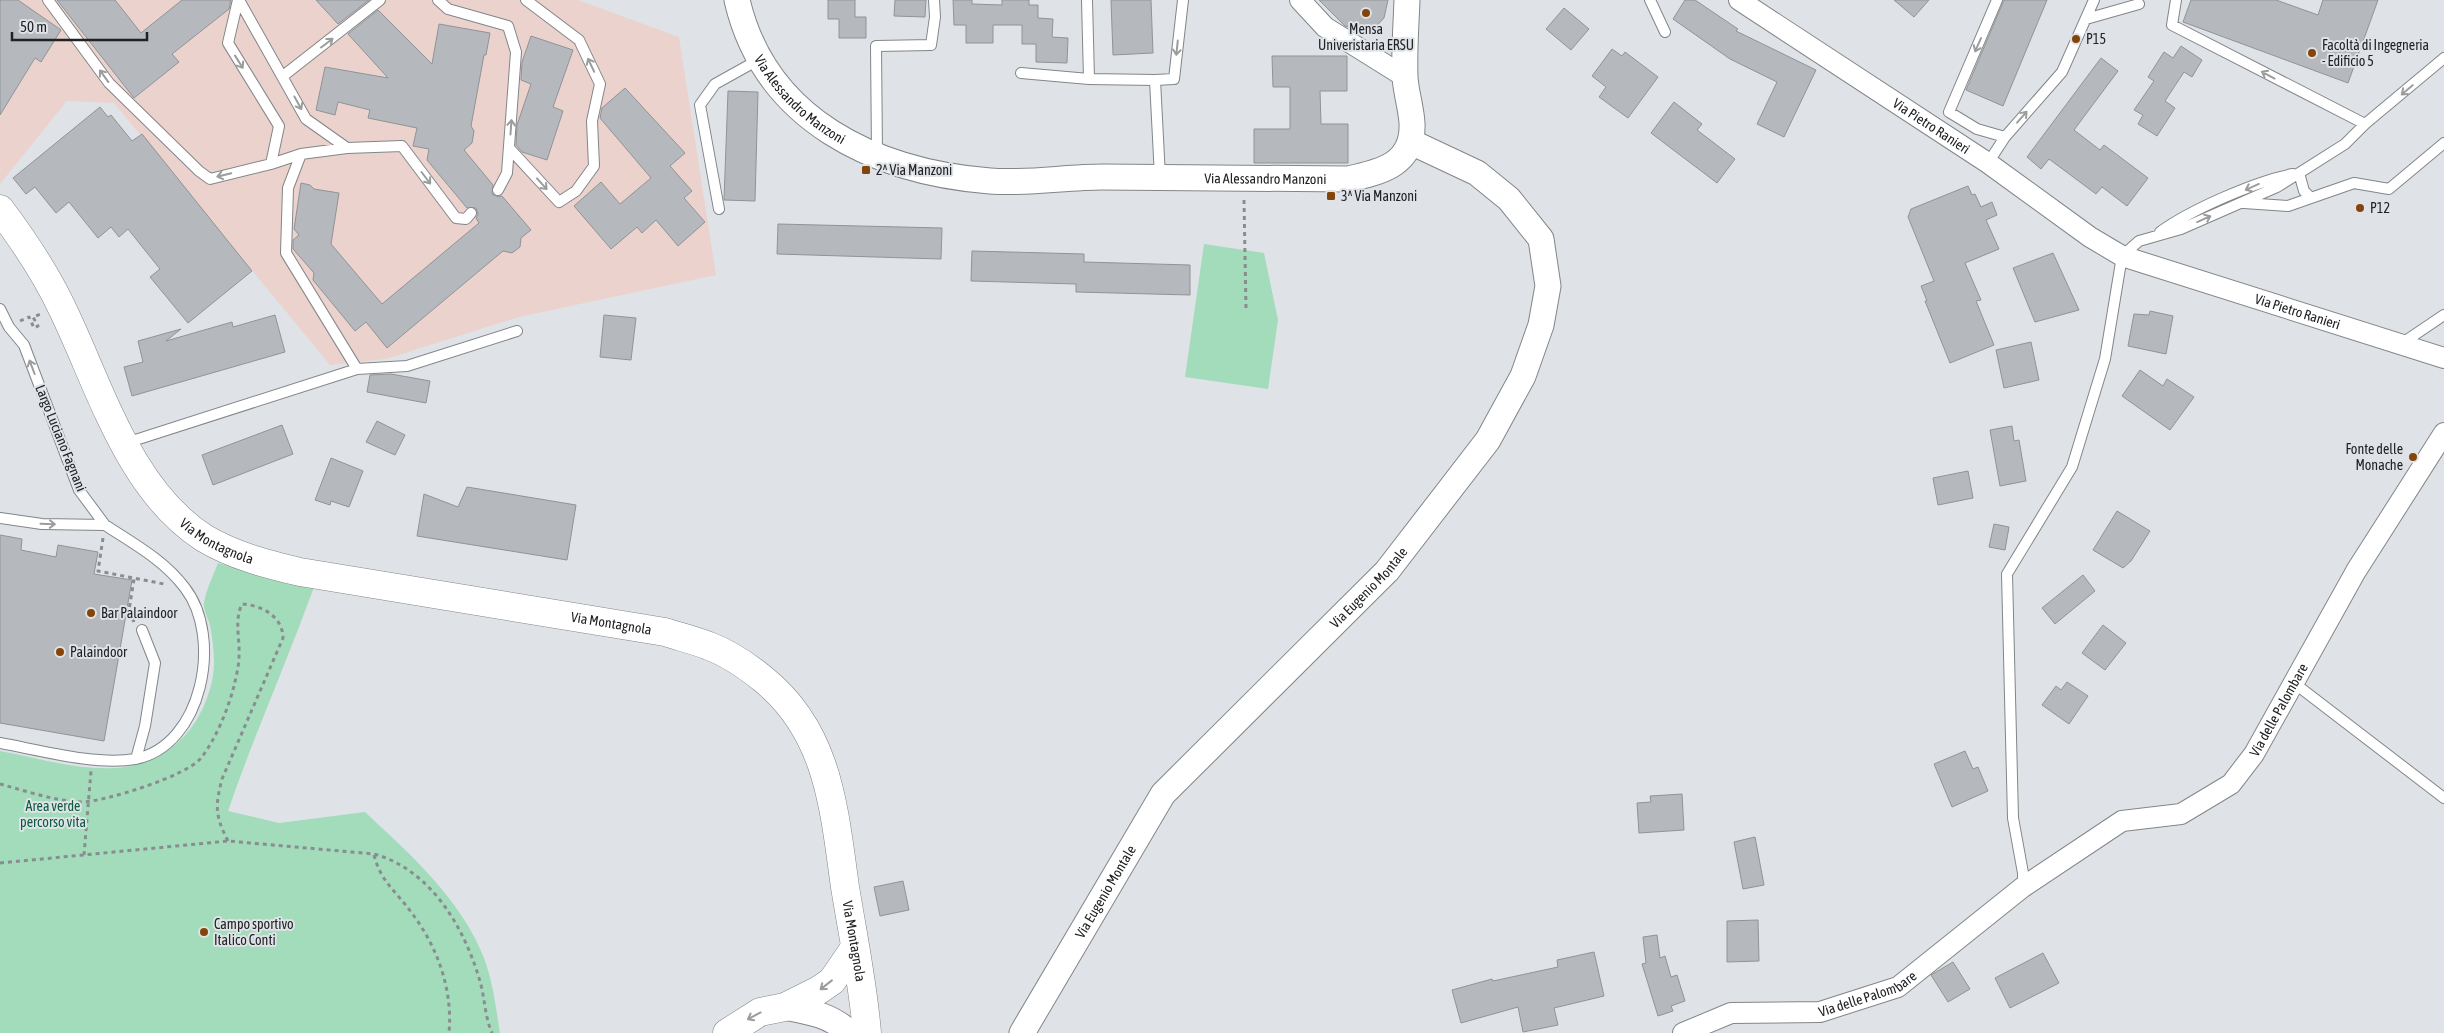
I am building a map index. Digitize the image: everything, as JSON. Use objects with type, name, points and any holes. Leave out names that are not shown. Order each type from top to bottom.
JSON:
[{"type":"main road","name":"Via Montagnola","points":[[0,209],[41,267],[62,308],[123,444],[167,507],[204,537],[245,558],[300,572],[665,632],[710,646],[747,666],[780,692],[805,724],[823,763],[834,810],[854,948],[861,975],[867,1033]]},
{"type":"main road","points":[[727,1033],[760,1012],[786,1007],[819,990],[832,981],[854,948]]},
{"type":"street","name":"Via Alessandro Manzoni","points":[[723,0],[739,12],[760,59],[792,102],[836,138],[878,158],[929,174],[992,181],[1092,177],[1348,179],[1378,173],[1396,164],[1411,142]]},
{"type":"street","points":[[1300,0],[1325,28],[1405,77]]},
{"type":"street","points":[[1407,0],[1405,77],[1412,122],[1411,142]]},
{"type":"street","name":"Via Pietro Ranieri","points":[[1739,0],[1988,164],[2090,237],[2122,256],[2444,358]]},
{"type":"street","name":"Via Eugenio Montale","points":[[1022,1033],[1164,794],[1386,571],[1488,440],[1523,376],[1540,325],[1548,286],[1541,239],[1509,199],[1477,173],[1411,142]]},
{"type":"street","name":"Via delle Palombare","points":[[1683,1033],[1731,1014],[1820,1012],[1898,987],[2023,887],[2122,821],[2181,814],[2230,784],[2254,754],[2356,571],[2444,433]]},
{"type":"street","points":[[786,1007],[822,1014],[839,1023],[850,1033]]},
{"type":"lane","points":[[48,0],[109,83],[199,171],[210,179],[271,164],[300,154],[347,148],[402,146],[456,218],[466,219],[471,213]]},
{"type":"lane","points":[[239,0],[228,43],[279,126],[271,164]]},
{"type":"lane","points":[[239,0],[306,119],[347,148]]},
{"type":"lane","points":[[282,76],[380,0]]},
{"type":"lane","points":[[438,0],[448,9],[508,26],[516,52],[508,173],[498,190]]},
{"type":"lane","points":[[509,148],[559,202],[576,191],[594,166],[592,121],[600,84],[579,40],[526,0]]},
{"type":"lane","points":[[878,158],[876,46],[931,45],[935,17],[934,0]]},
{"type":"lane","points":[[1087,0],[1089,79]]},
{"type":"lane","points":[[1021,73],[1089,79],[1174,79],[1183,0]]},
{"type":"lane","points":[[1650,0],[1665,32]]},
{"type":"lane","points":[[1997,0],[1948,112],[1977,129],[2005,137]]},
{"type":"lane","points":[[1988,164],[2005,137],[2062,72],[2094,0]]},
{"type":"lane","points":[[2176,0],[2172,25],[2365,124]]},
{"type":"lane","points":[[2086,18],[2139,4]]},
{"type":"lane","points":[[2023,887],[2023,873],[2013,818],[2007,574],[2072,467],[2105,359],[2122,256],[2139,241],[2157,234],[2181,229],[2277,188],[2345,144],[2365,124],[2444,58]]},
{"type":"lane","points":[[719,208],[700,105],[715,84],[760,59]]},
{"type":"lane","points":[[1155,80],[1160,178]]},
{"type":"lane","points":[[2241,203],[2288,206],[2354,183],[2389,189],[2444,143]]},
{"type":"lane","points":[[300,154],[288,188],[286,253],[357,370]]},
{"type":"lane","points":[[2299,173],[2304,191],[2311,198]]},
{"type":"lane","points":[[2157,234],[2178,219],[2273,178],[2299,173]]},
{"type":"lane","name":"Largo Luciano Fagnani","points":[[0,309],[8,327],[24,345],[78,490],[105,525]]},
{"type":"lane","points":[[2400,345],[2444,315]]},
{"type":"lane","points":[[123,444],[357,370],[407,366],[517,332]]},
{"type":"lane","points":[[0,518],[42,524],[105,525],[162,562],[186,589],[196,609],[203,636],[205,660],[201,690],[189,716],[172,739],[156,751],[136,759],[93,760],[0,743]]},
{"type":"lane","points":[[136,759],[145,726],[155,663],[142,630]]},
{"type":"lane","points":[[2294,683],[2444,798]]},
{"type":"path","points":[[1244,179],[1246,309]]},
{"type":"path","points":[[30,320],[34,328],[38,326],[33,317],[38,315]]},
{"type":"path","points":[[105,525],[98,572],[186,589]]},
{"type":"path","points":[[130,610],[134,579]]},
{"type":"path","points":[[84,855],[93,760]]},
{"type":"path","points":[[0,863],[228,841],[374,854],[388,858],[419,877],[436,895],[456,924],[481,986],[486,1021],[492,1033]]},
{"type":"path","points":[[374,854],[379,872],[419,923],[437,955],[449,1006],[449,1033]]},
{"type":"shaded area","points":[[0,0],[578,0],[679,37],[716,275],[519,317],[386,359],[330,365],[114,103],[67,101],[0,184]]},
{"type":"green space","points":[[1204,244],[1264,253],[1278,320],[1268,389],[1185,377]]},
{"type":"green space","name":"Area verde percorso vita","points":[[218,563],[314,587],[228,811],[279,823],[365,812],[433,879],[462,916],[484,958],[490,976],[500,1033],[0,1033],[0,751],[75,766],[100,768],[124,767],[147,762],[168,750],[193,725],[203,708],[210,690],[214,653],[210,625],[204,603]]},
{"type":"building","points":[[0,0],[18,0],[61,30],[41,62],[35,58],[0,115]]},
{"type":"building","points":[[57,0],[115,0],[141,33],[182,0],[231,0],[229,9],[172,54],[179,62],[134,98]]},
{"type":"building","points":[[316,0],[369,0],[338,24]]},
{"type":"building","points":[[828,0],[855,0],[855,17],[866,17],[866,38],[839,38],[839,19],[828,19]]},
{"type":"building","points":[[895,0],[926,0],[925,17],[894,16]]},
{"type":"building","points":[[953,0],[972,0],[972,4],[1002,5],[1002,0],[1029,0],[1029,5],[1038,5],[1038,18],[1053,19],[1052,37],[1068,38],[1067,63],[1036,62],[1036,44],[1022,44],[1022,25],[993,25],[993,43],[966,43],[966,25],[954,25]]},
{"type":"building","points":[[1111,0],[1151,0],[1153,53],[1113,55]]},
{"type":"building","points":[[1319,0],[1388,0],[1384,18],[1370,33],[1345,26]]},
{"type":"building","points":[[1685,0],[1695,0],[1738,29],[1736,31],[1816,70],[1784,137],[1757,124],[1777,82],[1730,59],[1673,19]]},
{"type":"building","points":[[1894,0],[1929,0],[1914,17]]},
{"type":"building","points":[[2004,0],[2047,0],[2003,106],[1966,90]]},
{"type":"building","name":"Facoltà di Ingegneria - Edificio 5","points":[[2191,0],[2276,0],[2318,15],[2323,0],[2378,0],[2348,83],[2183,22]]},
{"type":"building","points":[[1564,8],[1589,29],[1571,50],[1546,29]]},
{"type":"building","points":[[378,10],[432,64],[439,24],[490,33],[471,126],[474,131],[472,143],[464,150],[493,185],[492,194],[498,197],[502,196],[531,230],[521,238],[520,247],[512,253],[503,251],[387,348],[366,322],[355,331],[313,280],[314,273],[293,249],[293,240],[299,235],[294,229],[301,183],[310,185],[314,189],[339,193],[331,244],[382,304],[479,223],[476,218],[478,214],[476,208],[467,208],[427,160],[429,149],[413,146],[417,128],[368,118],[370,110],[338,102],[335,115],[316,110],[325,67],[388,78],[348,34]]},
{"type":"building","points":[[531,36],[573,50],[553,107],[563,111],[547,160],[522,152],[516,145],[517,125],[531,84],[521,80],[522,62]]},
{"type":"building","points":[[2181,46],[2202,60],[2192,77],[2184,72],[2165,101],[2175,108],[2157,136],[2138,124],[2143,115],[2134,110],[2154,81],[2148,77],[2164,52],[2173,58]]},
{"type":"building","points":[[1612,49],[1622,56],[1625,52],[1658,77],[1628,118],[1599,97],[1606,87],[1592,76]]},
{"type":"building","points":[[1272,56],[1347,56],[1347,91],[1320,91],[1321,124],[1348,124],[1348,163],[1254,163],[1254,129],[1290,129],[1290,87],[1273,87]]},
{"type":"building","points":[[2101,58],[2118,71],[2074,130],[2100,150],[2104,145],[2148,178],[2127,206],[2102,187],[2096,194],[2049,159],[2041,169],[2027,157]]},
{"type":"building","points":[[625,88],[685,153],[670,166],[692,191],[684,198],[705,222],[678,246],[656,220],[642,233],[637,227],[611,249],[574,206],[601,182],[620,204],[651,178],[600,118],[602,108]]},
{"type":"building","points":[[728,91],[758,92],[755,201],[724,200]]},
{"type":"building","points":[[1674,102],[1702,124],[1697,130],[1735,159],[1717,183],[1651,133]]},
{"type":"building","points":[[100,107],[108,117],[111,115],[132,141],[142,134],[252,271],[188,323],[150,277],[160,269],[128,229],[119,237],[111,227],[98,238],[69,202],[56,213],[35,187],[26,194],[13,178]]},
{"type":"building","points":[[1968,186],[1972,195],[1975,194],[1981,207],[1992,202],[1997,215],[1986,220],[1999,249],[1965,263],[1981,300],[1976,301],[1994,345],[1950,363],[1925,301],[1927,301],[1921,286],[1934,281],[1908,217],[1911,209]]},
{"type":"building","points":[[778,224],[942,228],[941,259],[777,254]]},
{"type":"building","points":[[972,251],[1084,254],[1084,262],[1190,265],[1190,295],[1076,292],[1076,284],[971,281]]},
{"type":"building","points":[[2053,253],[2079,310],[2035,322],[2013,268]]},
{"type":"building","points":[[2150,311],[2173,316],[2166,354],[2128,346],[2134,314],[2149,315]]},
{"type":"building","points":[[275,315],[285,352],[132,396],[124,367],[143,362],[138,341],[181,329],[166,341],[232,322],[233,327]]},
{"type":"building","points":[[604,315],[636,318],[631,360],[600,357]]},
{"type":"building","points":[[2031,342],[2039,380],[2004,388],[1996,350]]},
{"type":"building","points":[[2140,370],[2163,386],[2167,379],[2194,397],[2170,430],[2122,396]]},
{"type":"building","points":[[391,374],[430,381],[426,403],[367,392],[370,375]]},
{"type":"building","points":[[377,421],[405,435],[395,455],[366,442]]},
{"type":"building","points":[[282,425],[293,454],[213,485],[202,455]]},
{"type":"building","points":[[2012,426],[2014,441],[2019,440],[2026,481],[2000,486],[1990,430]]},
{"type":"building","points":[[331,458],[363,471],[349,507],[331,501],[330,505],[315,500]]},
{"type":"building","points":[[1968,471],[1973,498],[1938,505],[1933,478]]},
{"type":"building","points":[[467,487],[576,505],[567,560],[417,536],[424,494],[458,507]]},
{"type":"building","points":[[2117,511],[2150,531],[2131,561],[2123,568],[2093,550]]},
{"type":"building","points":[[1994,524],[2009,527],[2005,550],[1989,547]]},
{"type":"building","name":"Palaindoor","points":[[0,535],[22,539],[21,550],[56,557],[58,545],[98,552],[94,574],[132,580],[104,741],[0,723]]},
{"type":"building","points":[[2083,575],[2095,591],[2055,624],[2042,608]]},
{"type":"building","points":[[2103,625],[2126,643],[2105,670],[2082,653]]},
{"type":"building","points":[[2067,682],[2088,696],[2069,724],[2042,705],[2056,686],[2061,690]]},
{"type":"building","points":[[1965,751],[1973,769],[1978,767],[1988,791],[1952,807],[1934,764]]},
{"type":"building","points":[[1682,794],[1684,830],[1639,833],[1637,803],[1651,802],[1650,796]]},
{"type":"building","points":[[1755,837],[1764,885],[1743,889],[1734,842]]},
{"type":"building","points":[[903,881],[909,910],[880,916],[874,887]]},
{"type":"building","points":[[1758,920],[1759,961],[1727,962],[1727,921]]},
{"type":"building","points":[[1657,935],[1660,958],[1665,956],[1671,977],[1677,975],[1685,1001],[1671,1006],[1673,1011],[1658,1016],[1642,964],[1646,963],[1643,937]]},
{"type":"building","points":[[1594,952],[1604,996],[1554,1008],[1558,1025],[1523,1032],[1518,1007],[1461,1023],[1452,990],[1492,979],[1493,981],[1558,967],[1557,960]]},
{"type":"building","points":[[2043,953],[2059,983],[2010,1008],[1995,978]]},
{"type":"building","points":[[1953,962],[1970,989],[1948,1002],[1931,975]]},
{"type":"place","name":"Mensa Univeristaria ERSU","points":[[1366,13]]},
{"type":"place","name":"P15","points":[[2076,39]]},
{"type":"place","name":"Facoltà di Ingegneria - Edificio 5","points":[[2312,53]]},
{"type":"place","name":"2^ Via Manzoni","points":[[866,170]]},
{"type":"place","name":"3^ Via Manzoni","points":[[1331,196]]},
{"type":"place","name":"P12","points":[[2360,208]]},
{"type":"place","name":"Fonte delle Monache","points":[[2413,457]]},
{"type":"place","name":"Bar Palaindoor","points":[[91,613]]},
{"type":"place","name":"Palaindoor","points":[[60,652]]},
{"type":"place","name":"Campo sportivo Italico Conti","points":[[204,932]]}]
